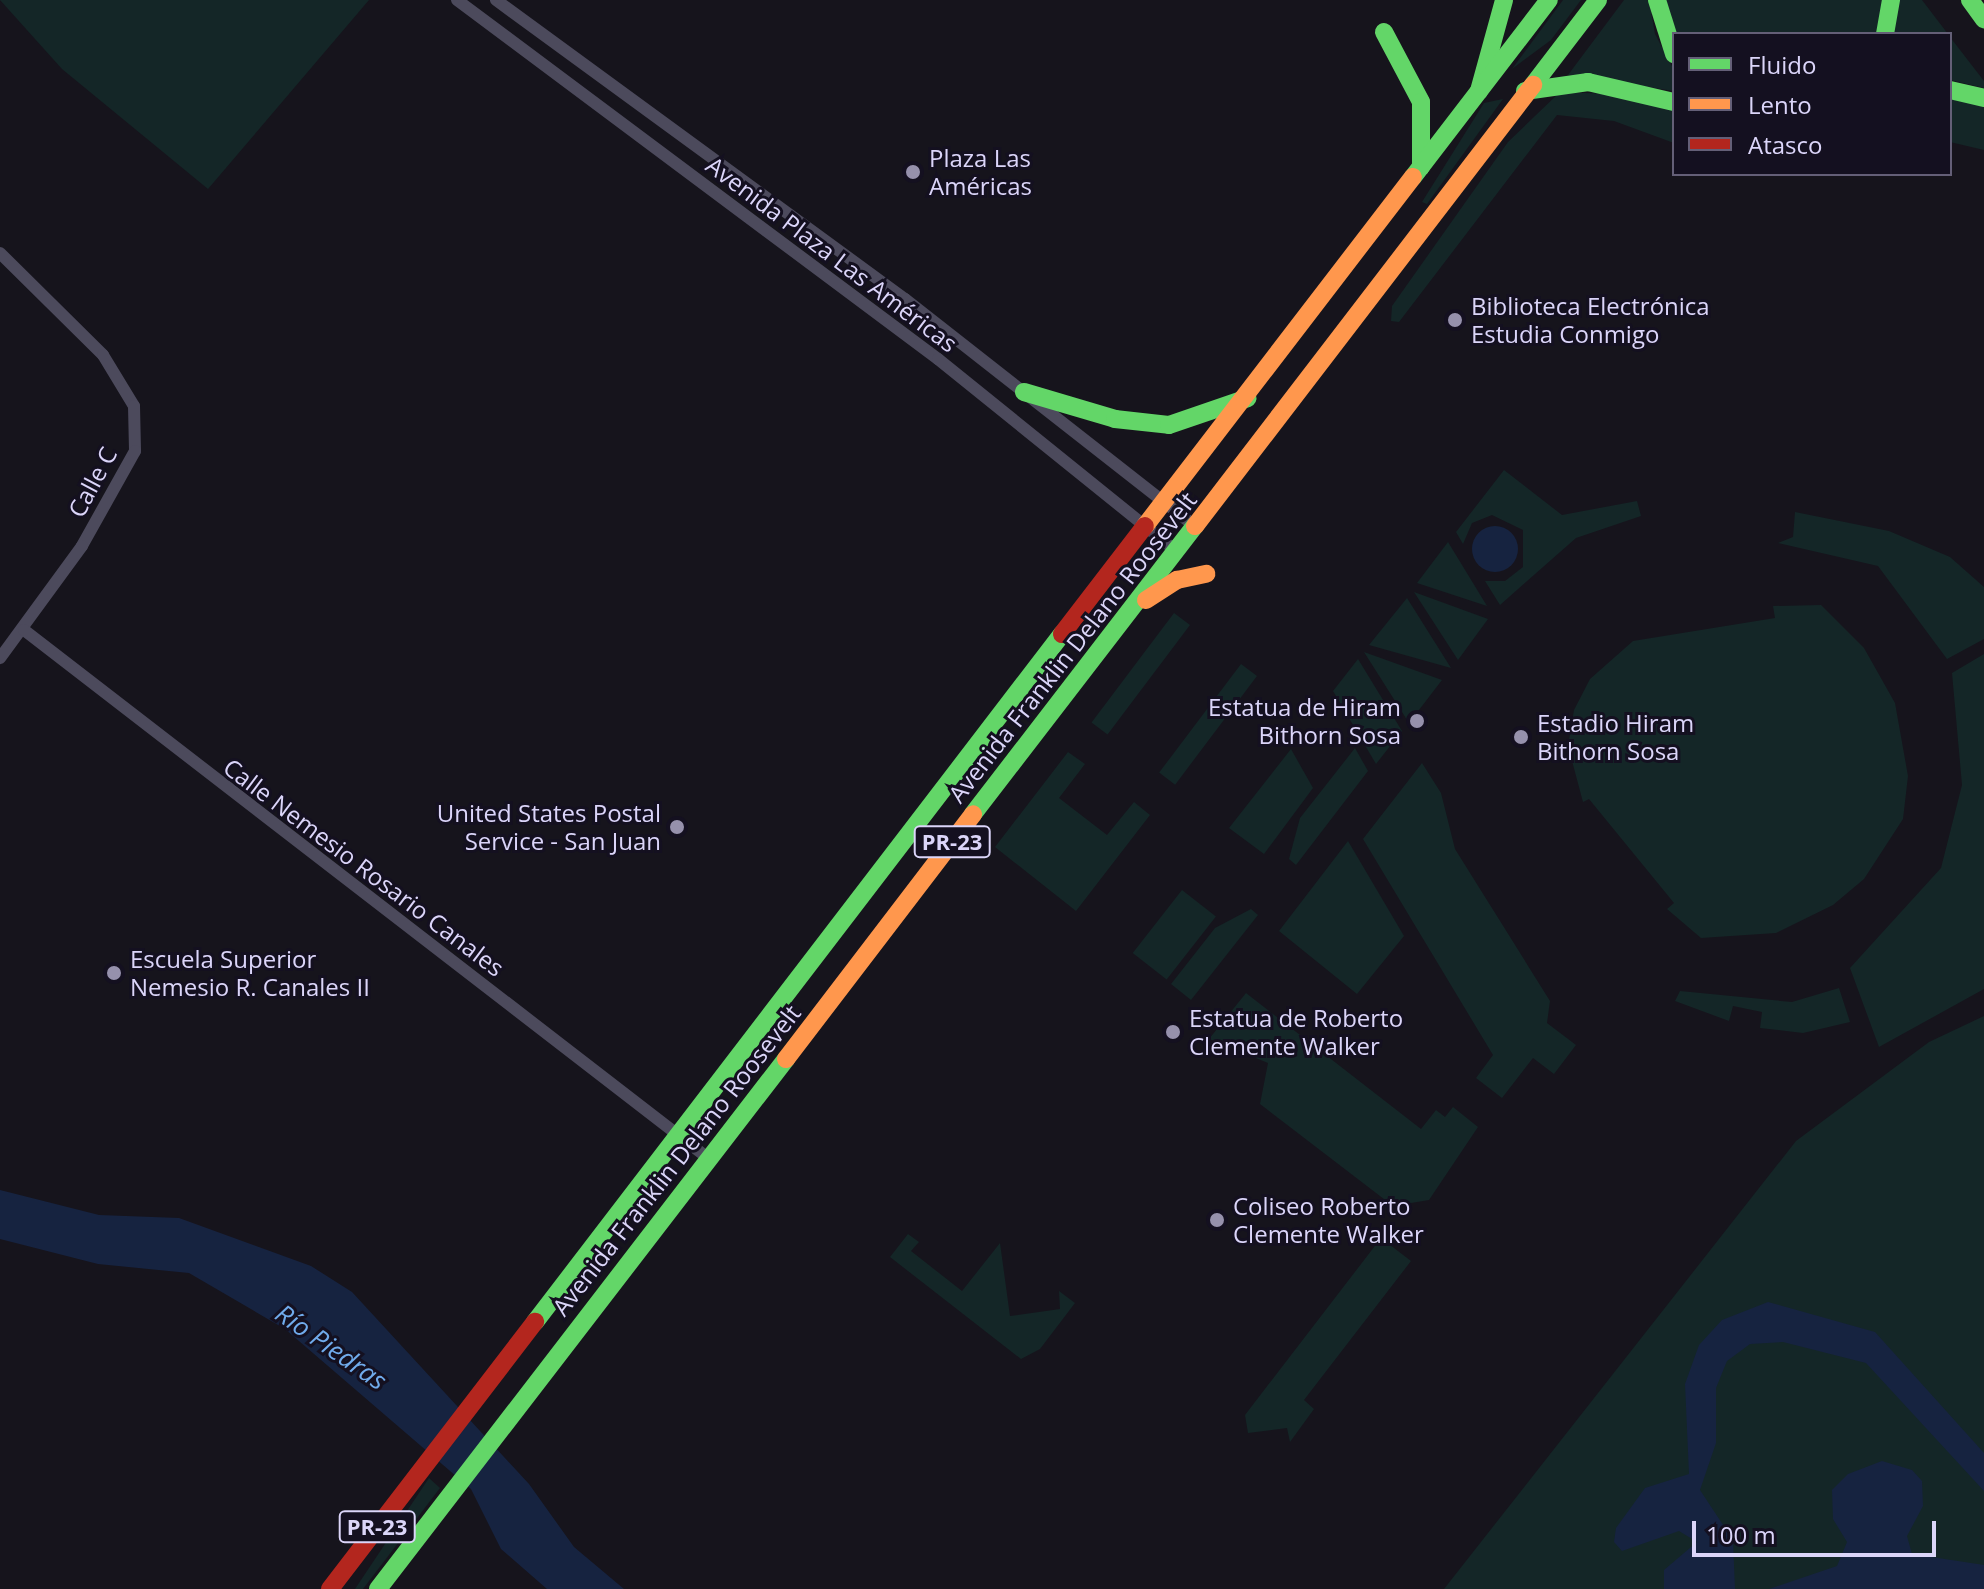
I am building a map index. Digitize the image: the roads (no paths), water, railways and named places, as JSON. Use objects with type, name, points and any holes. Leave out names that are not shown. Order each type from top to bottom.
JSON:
[{"type":"main road","points":[[1479,91],[1504,0]]},
{"type":"main road","name":"Avenida Franklin Delano Roosevelt","points":[[330,1589],[472,1399],[680,1136],[1164,501],[1248,398],[1549,0]]},
{"type":"main road","name":"Avenida Franklin Delano Roosevelt","points":[[378,1589],[1176,551],[1525,91],[1598,0]]},
{"type":"main road","points":[[1657,0],[1672,48]]},
{"type":"main road","points":[[1885,32],[1891,0]]},
{"type":"main road","points":[[1970,0],[1984,19]]},
{"type":"main road","points":[[1384,32],[1421,102],[1421,168]]},
{"type":"main road","points":[[1525,91],[1588,82],[1634,87],[1672,101]]},
{"type":"main road","points":[[1952,90],[1984,98]]},
{"type":"main road","points":[[1024,392],[1115,419],[1169,425],[1248,398]]},
{"type":"main road","points":[[1117,627],[1157,591],[1206,574]]},
{"type":"street","name":"Avenida Plaza Las Américas","points":[[457,0],[938,359],[1176,551]]},
{"type":"street","name":"Avenida Plaza Las Américas","points":[[496,0],[1024,392],[1195,526]]},
{"type":"street","name":"Calle C","points":[[0,253],[103,355],[134,406],[130,467],[24,630],[0,658]]},
{"type":"street","name":"Calle Nemesio Rosario Canales","points":[[24,630],[708,1158]]},
{"type":"water","points":[[1495,526],[1511,533],[1518,549],[1511,565],[1495,572],[1479,565],[1472,549],[1479,533]]},
{"type":"water","name":"Río Piedras","points":[[0,1190],[99,1215],[179,1218],[311,1266],[352,1292],[529,1484],[574,1547],[624,1589],[547,1589],[501,1549],[471,1489],[285,1329],[189,1273],[98,1264],[0,1239]]},
{"type":"water","points":[[1768,1302],[1875,1332],[1984,1453],[1984,1491],[1866,1363],[1783,1342],[1750,1344],[1727,1361],[1716,1388],[1716,1443],[1700,1490],[1733,1540],[1735,1589],[1664,1589],[1664,1570],[1697,1542],[1679,1531],[1622,1551],[1614,1542],[1616,1528],[1645,1488],[1689,1474],[1685,1384],[1699,1345],[1722,1320]]},
{"type":"water","points":[[1882,1461],[1912,1470],[1922,1481],[1923,1506],[1907,1536],[1912,1554],[1984,1565],[1984,1589],[1769,1589],[1837,1566],[1847,1542],[1833,1519],[1832,1490],[1848,1474]]},
{"type":"place","name":"Plaza Las Américas","points":[[913,172]]},
{"type":"place","name":"Biblioteca Electrónica Estudia Conmigo","points":[[1455,320]]},
{"type":"place","name":"Estatua de Hiram Bithorn Sosa","points":[[1417,721]]},
{"type":"place","name":"Estadio Hiram Bithorn Sosa","points":[[1521,737]]},
{"type":"place","name":"United States Postal Service - San Juan","points":[[677,827]]},
{"type":"place","name":"Escuela Superior Nemesio R. Canales II","points":[[114,973]]},
{"type":"place","name":"Estatua de Roberto Clemente Walker","points":[[1173,1032]]},
{"type":"place","name":"Coliseo Roberto Clemente Walker","points":[[1217,1220]]}]
